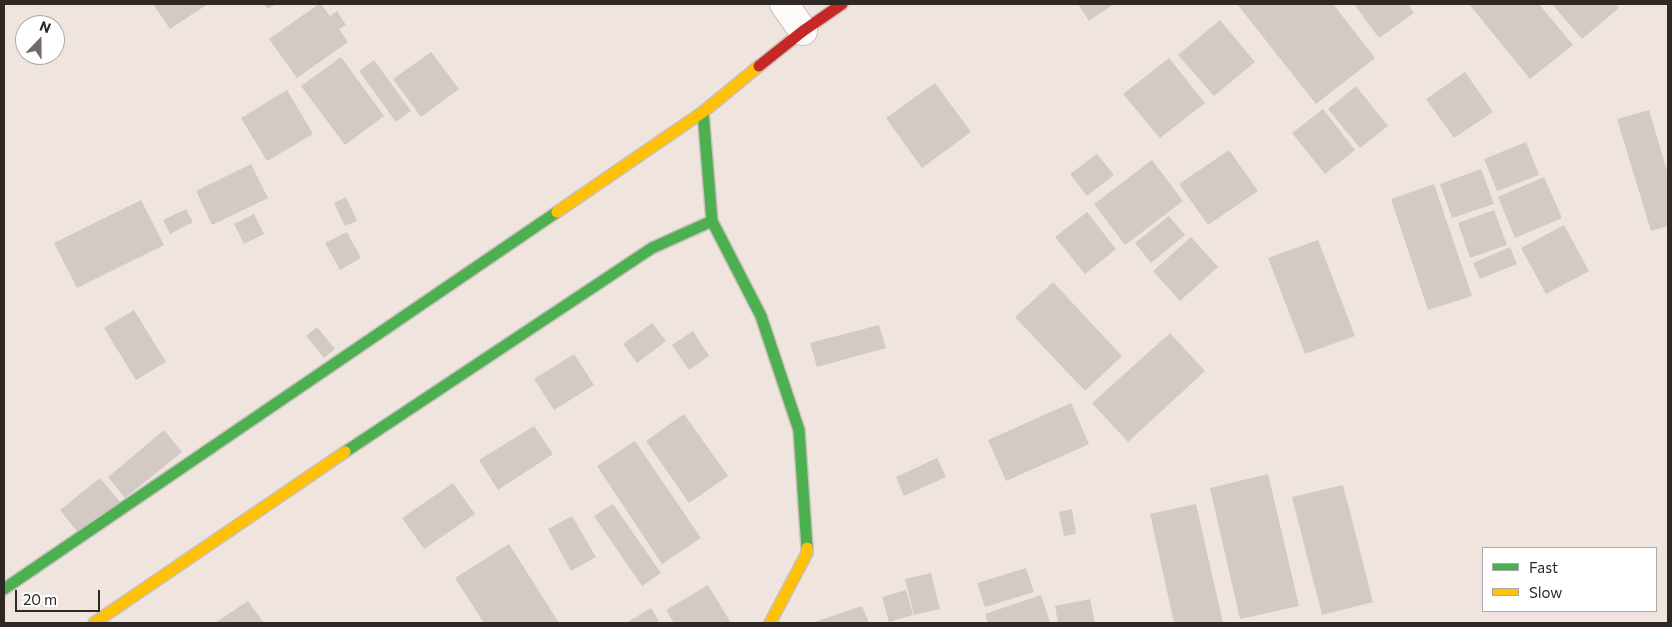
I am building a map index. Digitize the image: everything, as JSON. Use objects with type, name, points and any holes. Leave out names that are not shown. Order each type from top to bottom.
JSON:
[{"type":"street","points":[[784,4],[803,31]]},
{"type":"street","points":[[4,590],[703,112],[803,31],[842,4]]},
{"type":"street","points":[[703,112],[712,221],[761,316],[799,430],[807,554],[770,623]]},
{"type":"street","points":[[94,623],[386,424],[652,248],[712,221]]},
{"type":"building","points":[[153,4],[208,4],[170,29]]},
{"type":"building","points":[[264,4],[276,4],[268,9]]},
{"type":"building","points":[[319,4],[330,16],[337,11],[346,25],[339,29],[348,42],[297,78],[269,39]]},
{"type":"building","points":[[1078,4],[1114,4],[1089,21]]},
{"type":"building","points":[[1237,4],[1333,4],[1375,58],[1316,104]]},
{"type":"building","points":[[1354,4],[1408,4],[1414,13],[1379,38]]},
{"type":"building","points":[[1469,4],[1539,4],[1573,45],[1530,79]]},
{"type":"building","points":[[1552,4],[1615,4],[1619,8],[1582,39]]},
{"type":"building","points":[[1220,20],[1255,62],[1214,96],[1178,55]]},
{"type":"building","points":[[431,52],[459,89],[421,117],[393,79]]},
{"type":"building","points":[[341,57],[384,116],[345,145],[301,86]]},
{"type":"building","points":[[1169,58],[1205,103],[1160,138],[1123,94]]},
{"type":"building","points":[[374,60],[411,111],[396,122],[359,71]]},
{"type":"building","points":[[1465,72],[1493,112],[1454,138],[1426,99]]},
{"type":"building","points":[[935,83],[971,132],[922,168],[886,118]]},
{"type":"building","points":[[1356,86],[1388,126],[1360,148],[1328,109]]},
{"type":"building","points":[[287,90],[313,134],[267,161],[241,118]]},
{"type":"building","points":[[1323,109],[1355,150],[1325,174],[1292,133]]},
{"type":"building","points":[[1649,110],[1668,174],[1668,226],[1651,231],[1617,119]]},
{"type":"building","points":[[1526,142],[1539,175],[1497,191],[1484,159]]},
{"type":"building","points":[[1229,150],[1258,191],[1208,225],[1179,184]]},
{"type":"building","points":[[1097,154],[1114,175],[1087,196],[1070,174]]},
{"type":"building","points":[[1152,160],[1183,201],[1125,245],[1094,204]]},
{"type":"building","points":[[251,164],[268,198],[212,225],[196,191]]},
{"type":"building","points":[[1481,169],[1494,204],[1452,218],[1440,184]]},
{"type":"building","points":[[1544,177],[1562,218],[1515,238],[1498,197]]},
{"type":"building","points":[[1434,184],[1472,296],[1428,310],[1391,199]]},
{"type":"building","points":[[346,197],[357,221],[345,226],[334,203]]},
{"type":"building","points":[[141,200],[164,245],[77,288],[54,243]]},
{"type":"building","points":[[186,209],[193,222],[170,234],[163,220]]},
{"type":"building","points":[[1494,210],[1507,245],[1470,258],[1458,223]]},
{"type":"building","points":[[1087,212],[1116,249],[1085,274],[1055,237]]},
{"type":"building","points":[[254,214],[264,234],[244,244],[234,224]]},
{"type":"building","points":[[1169,216],[1185,235],[1151,263],[1135,243]]},
{"type":"building","points":[[1564,225],[1589,271],[1546,294],[1521,248]]},
{"type":"building","points":[[347,232],[361,258],[340,270],[325,243]]},
{"type":"building","points":[[1191,237],[1218,267],[1180,301],[1153,271]]},
{"type":"building","points":[[1318,240],[1355,336],[1305,354],[1268,258]]},
{"type":"building","points":[[1510,247],[1517,264],[1480,279],[1473,263]]},
{"type":"building","points":[[1053,282],[1122,356],[1085,391],[1015,317]]},
{"type":"building","points":[[134,310],[166,362],[136,380],[104,328]]},
{"type":"building","points":[[652,323],[666,341],[637,363],[623,344]]},
{"type":"building","points":[[879,325],[886,348],[817,367],[810,343]]},
{"type":"building","points":[[317,327],[335,349],[324,358],[306,336]]},
{"type":"building","points":[[693,331],[709,356],[689,370],[672,345]]},
{"type":"building","points":[[1170,333],[1205,371],[1128,442],[1092,403]]},
{"type":"building","points":[[574,354],[594,385],[554,410],[534,379]]},
{"type":"building","points":[[1071,403],[1089,444],[1006,481],[988,440]]},
{"type":"building","points":[[684,414],[728,476],[689,503],[646,441]]},
{"type":"building","points":[[534,426],[553,454],[498,490],[479,460]]},
{"type":"building","points":[[164,430],[182,452],[125,498],[108,477]]},
{"type":"building","points":[[635,441],[701,538],[662,564],[597,466]]},
{"type":"building","points":[[937,458],[946,477],[904,496],[896,477]]},
{"type":"building","points":[[1268,474],[1299,606],[1240,619],[1210,488]]},
{"type":"building","points":[[100,478],[120,502],[79,534],[60,510]]},
{"type":"building","points":[[453,483],[475,514],[424,549],[402,518]]},
{"type":"building","points":[[1343,485],[1373,602],[1322,615],[1292,497]]},
{"type":"building","points":[[613,504],[661,573],[642,586],[594,516]]},
{"type":"building","points":[[1196,504],[1223,623],[1174,623],[1150,514]]},
{"type":"building","points":[[1072,509],[1076,534],[1064,536],[1059,512]]},
{"type":"building","points":[[572,516],[596,557],[571,571],[548,529]]},
{"type":"building","points":[[509,544],[559,623],[484,623],[455,578]]},
{"type":"building","points":[[1026,568],[1034,592],[985,607],[977,583]]},
{"type":"building","points":[[931,573],[940,609],[914,615],[905,579]]},
{"type":"building","points":[[708,585],[731,623],[674,623],[666,610]]},
{"type":"building","points":[[906,590],[913,615],[889,622],[882,597]]},
{"type":"building","points":[[1041,595],[1050,623],[988,623],[985,614]]},
{"type":"building","points":[[1090,599],[1095,623],[1058,623],[1055,606]]},
{"type":"building","points":[[248,601],[264,623],[215,623]]},
{"type":"building","points":[[862,606],[869,623],[812,623]]},
{"type":"building","points":[[651,608],[659,621],[655,623],[626,623]]},
{"type":"traffic: fast","points":[[703,112],[712,221],[761,316],[799,430],[807,548]]},
{"type":"traffic: fast","points":[[4,589],[557,212]]},
{"type":"traffic: fast","points":[[345,452],[652,248],[712,221]]},
{"type":"traffic: slow","points":[[557,212],[703,112],[759,66]]},
{"type":"traffic: slow","points":[[94,623],[345,452]]},
{"type":"traffic: slow","points":[[770,623],[807,553],[807,548]]},
{"type":"traffic: jam","points":[[759,66],[803,31],[842,4]]}]
